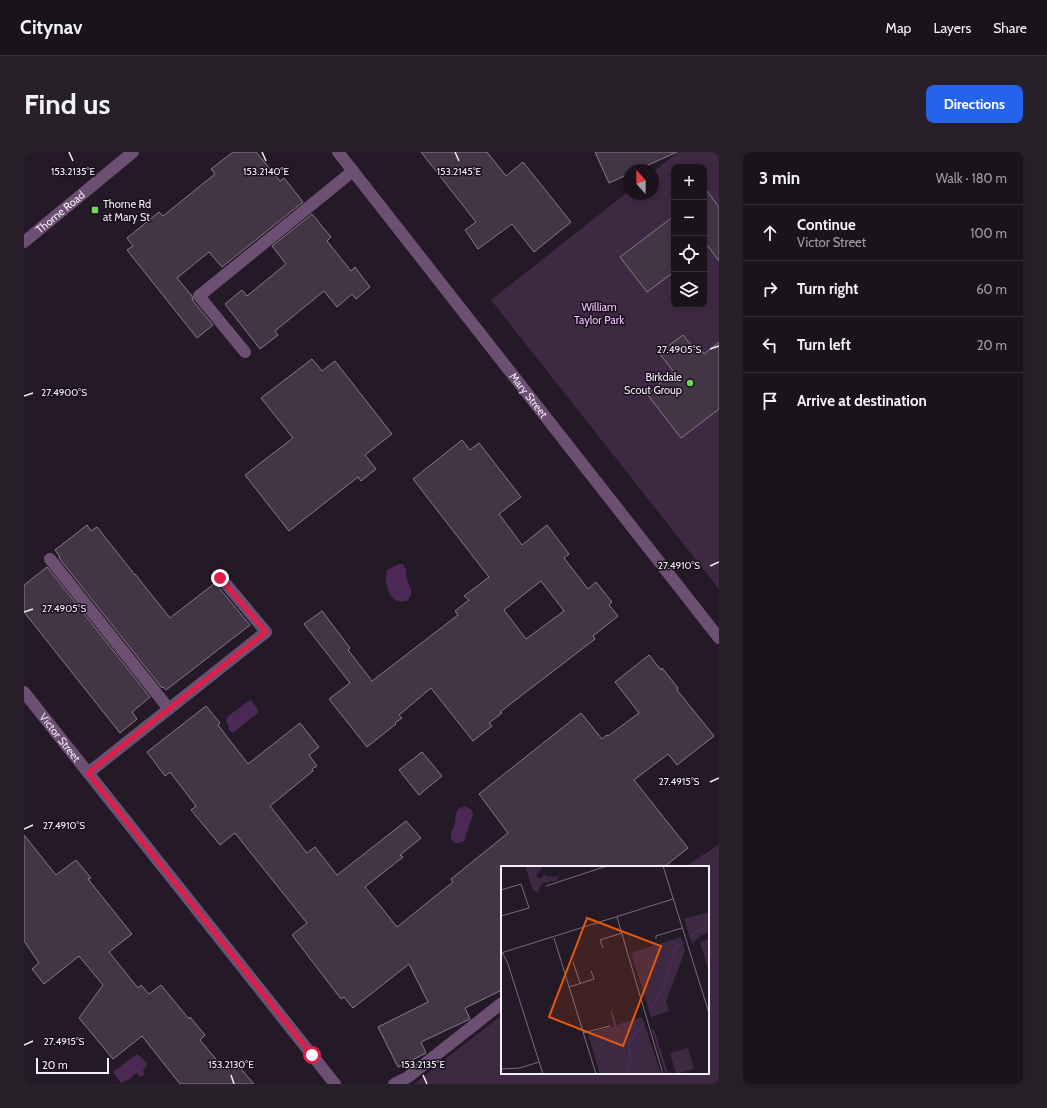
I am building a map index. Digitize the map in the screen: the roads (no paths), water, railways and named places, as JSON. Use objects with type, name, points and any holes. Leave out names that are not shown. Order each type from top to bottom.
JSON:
[{"type":"street","name":"Thorne Road","points":[[24,242],[133,152]]},
{"type":"street","name":"Mary Street","points":[[338,152],[719,638]]},
{"type":"street","points":[[245,352],[199,296],[353,170]]},
{"type":"street","points":[[50,559],[169,709]]},
{"type":"street","points":[[88,773],[266,632],[220,578]]},
{"type":"street","name":"Victor Street","points":[[24,692],[335,1084]]},
{"type":"street","points":[[394,1084],[408,1077],[501,1004]]},
{"type":"place","name":"Thorne Rd at Mary St","points":[[95,210]]},
{"type":"place","name":"Birkdale Scout Group","points":[[690,383]]},
{"type":"park label","name":"William Taylor Park","points":[[599,313]]}]
